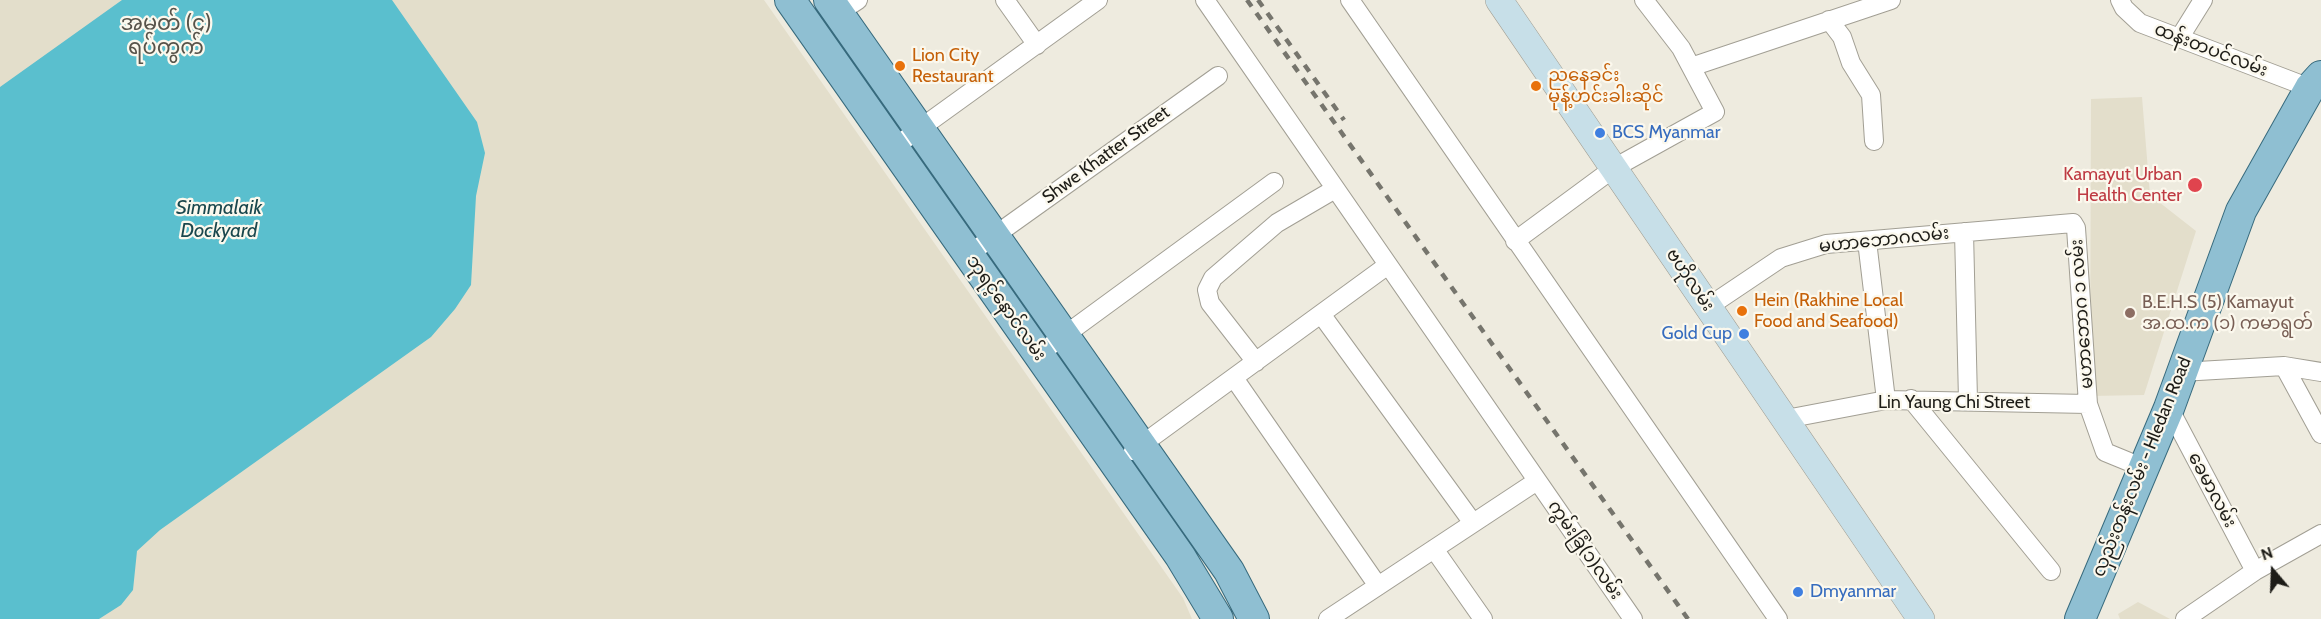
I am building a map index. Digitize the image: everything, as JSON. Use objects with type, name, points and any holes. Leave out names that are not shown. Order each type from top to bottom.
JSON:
[{"type":"main road","name":"ဘုရင့်နောင်လမ်း","points":[[790,0],[1180,556],[1218,619]]},
{"type":"main road","name":"ဗဟိုလမ်း","points":[[1499,0],[1921,619]]},
{"type":"main road","name":"ဘုရင့်နောင်လမ်း","points":[[842,4],[918,130],[995,235],[1063,337],[1228,572],[1254,619]]},
{"type":"main road","name":"လှည်းတန်းလမ်း - Hledan Road","points":[[2080,619],[2169,408],[2241,211],[2316,82]]},
{"type":"street","points":[[1005,0],[1037,45]]},
{"type":"street","points":[[893,148],[1098,0]]},
{"type":"street","name":"ကွမ်းခြံ(၁)လမ်း","points":[[1205,0],[1633,619]]},
{"type":"street","points":[[1350,0],[1778,619]]},
{"type":"street","points":[[1515,241],[1614,168],[1715,112],[1680,48],[1644,0]]},
{"type":"street","points":[[1691,67],[1891,0]]},
{"type":"street","name":"ထန်းတပင်လမ်း","points":[[2120,0],[2124,8],[2140,23],[2316,82]]},
{"type":"street","points":[[2180,37],[2203,0]]},
{"type":"street","points":[[1829,20],[1842,38],[1851,63],[1871,95],[1874,141]]},
{"type":"street","name":"Shwe Khatter Street","points":[[969,254],[1218,76]]},
{"type":"street","points":[[1039,354],[1274,182]]},
{"type":"street","points":[[1256,362],[1210,303],[1206,290],[1213,278],[1277,223],[1335,189]]},
{"type":"street","name":"မဟာဘောဂလမ်း","points":[[1708,307],[1780,258],[1826,244],[2075,224]]},
{"type":"street","name":"မဟာဘောဂ ၁ လမ်း","points":[[2075,224],[2088,404],[2105,452],[2144,468]]},
{"type":"street","points":[[1964,232],[1968,400]]},
{"type":"street","points":[[1867,241],[1886,400]]},
{"type":"street","points":[[1115,463],[1388,265]]},
{"type":"street","points":[[1322,314],[1473,523]]},
{"type":"street","points":[[2181,372],[2284,366],[2321,372]]},
{"type":"street","points":[[2284,366],[2321,434]]},
{"type":"street","points":[[1234,378],[1378,586]]},
{"type":"street","points":[[1911,399],[2051,571]]},
{"type":"street","name":"Lin Yaung Chi Street","points":[[1786,419],[1886,400],[2088,404]]},
{"type":"street","name":"ခေမာလမ်း","points":[[2169,408],[2255,571]]},
{"type":"street","points":[[1328,619],[1537,481]]},
{"type":"street","points":[[2185,619],[2255,571],[2321,534]]},
{"type":"street","points":[[1434,549],[1483,619]]},
{"type":"shaded area","points":[[0,0],[764,0],[1183,598],[1192,619],[0,619]]},
{"type":"shaded area","name":"B.E.H.S (5) Kamayut အ.ထ.က (၁) ကမာရွတ်","points":[[2142,97],[2150,195],[2196,231],[2144,395],[2090,396],[2091,99]]},
{"type":"shaded area","points":[[2138,602],[2170,619],[2120,619],[2118,614]]},
{"type":"water","name":"Simmalaik Dockyard","points":[[122,0],[392,0],[477,122],[485,153],[476,196],[471,285],[455,309],[431,337],[160,530],[137,551],[133,590],[121,605],[99,619],[0,619],[0,87]]},
{"type":"railway","points":[[1247,0],[1688,619]]},
{"type":"railway","points":[[1258,0],[1344,120]]},
{"type":"place","name":"Lion City Restaurant","points":[[900,66]]},
{"type":"place","name":"ညနေခင်း မုန့်ဟင်းခါးဆိုင်","points":[[1536,86]]},
{"type":"place","name":"BCS Myanmar","points":[[1600,133]]},
{"type":"place","name":"Kamayut Urban Health Center","points":[[2195,185]]},
{"type":"place","name":"Hein (Rakhine Local Food and Seafood)","points":[[1742,311]]},
{"type":"place","name":"B.E.H.S (5) Kamayut အ.ထ.က (၁) ကမာရွတ်","points":[[2130,313]]},
{"type":"place","name":"Gold Cup","points":[[1744,334]]},
{"type":"place","name":"Dmyanmar","points":[[1798,592]]},
{"type":"district","name":"အမှတ် (၄) ရပ်ကွက်","points":[[166,36]]}]
